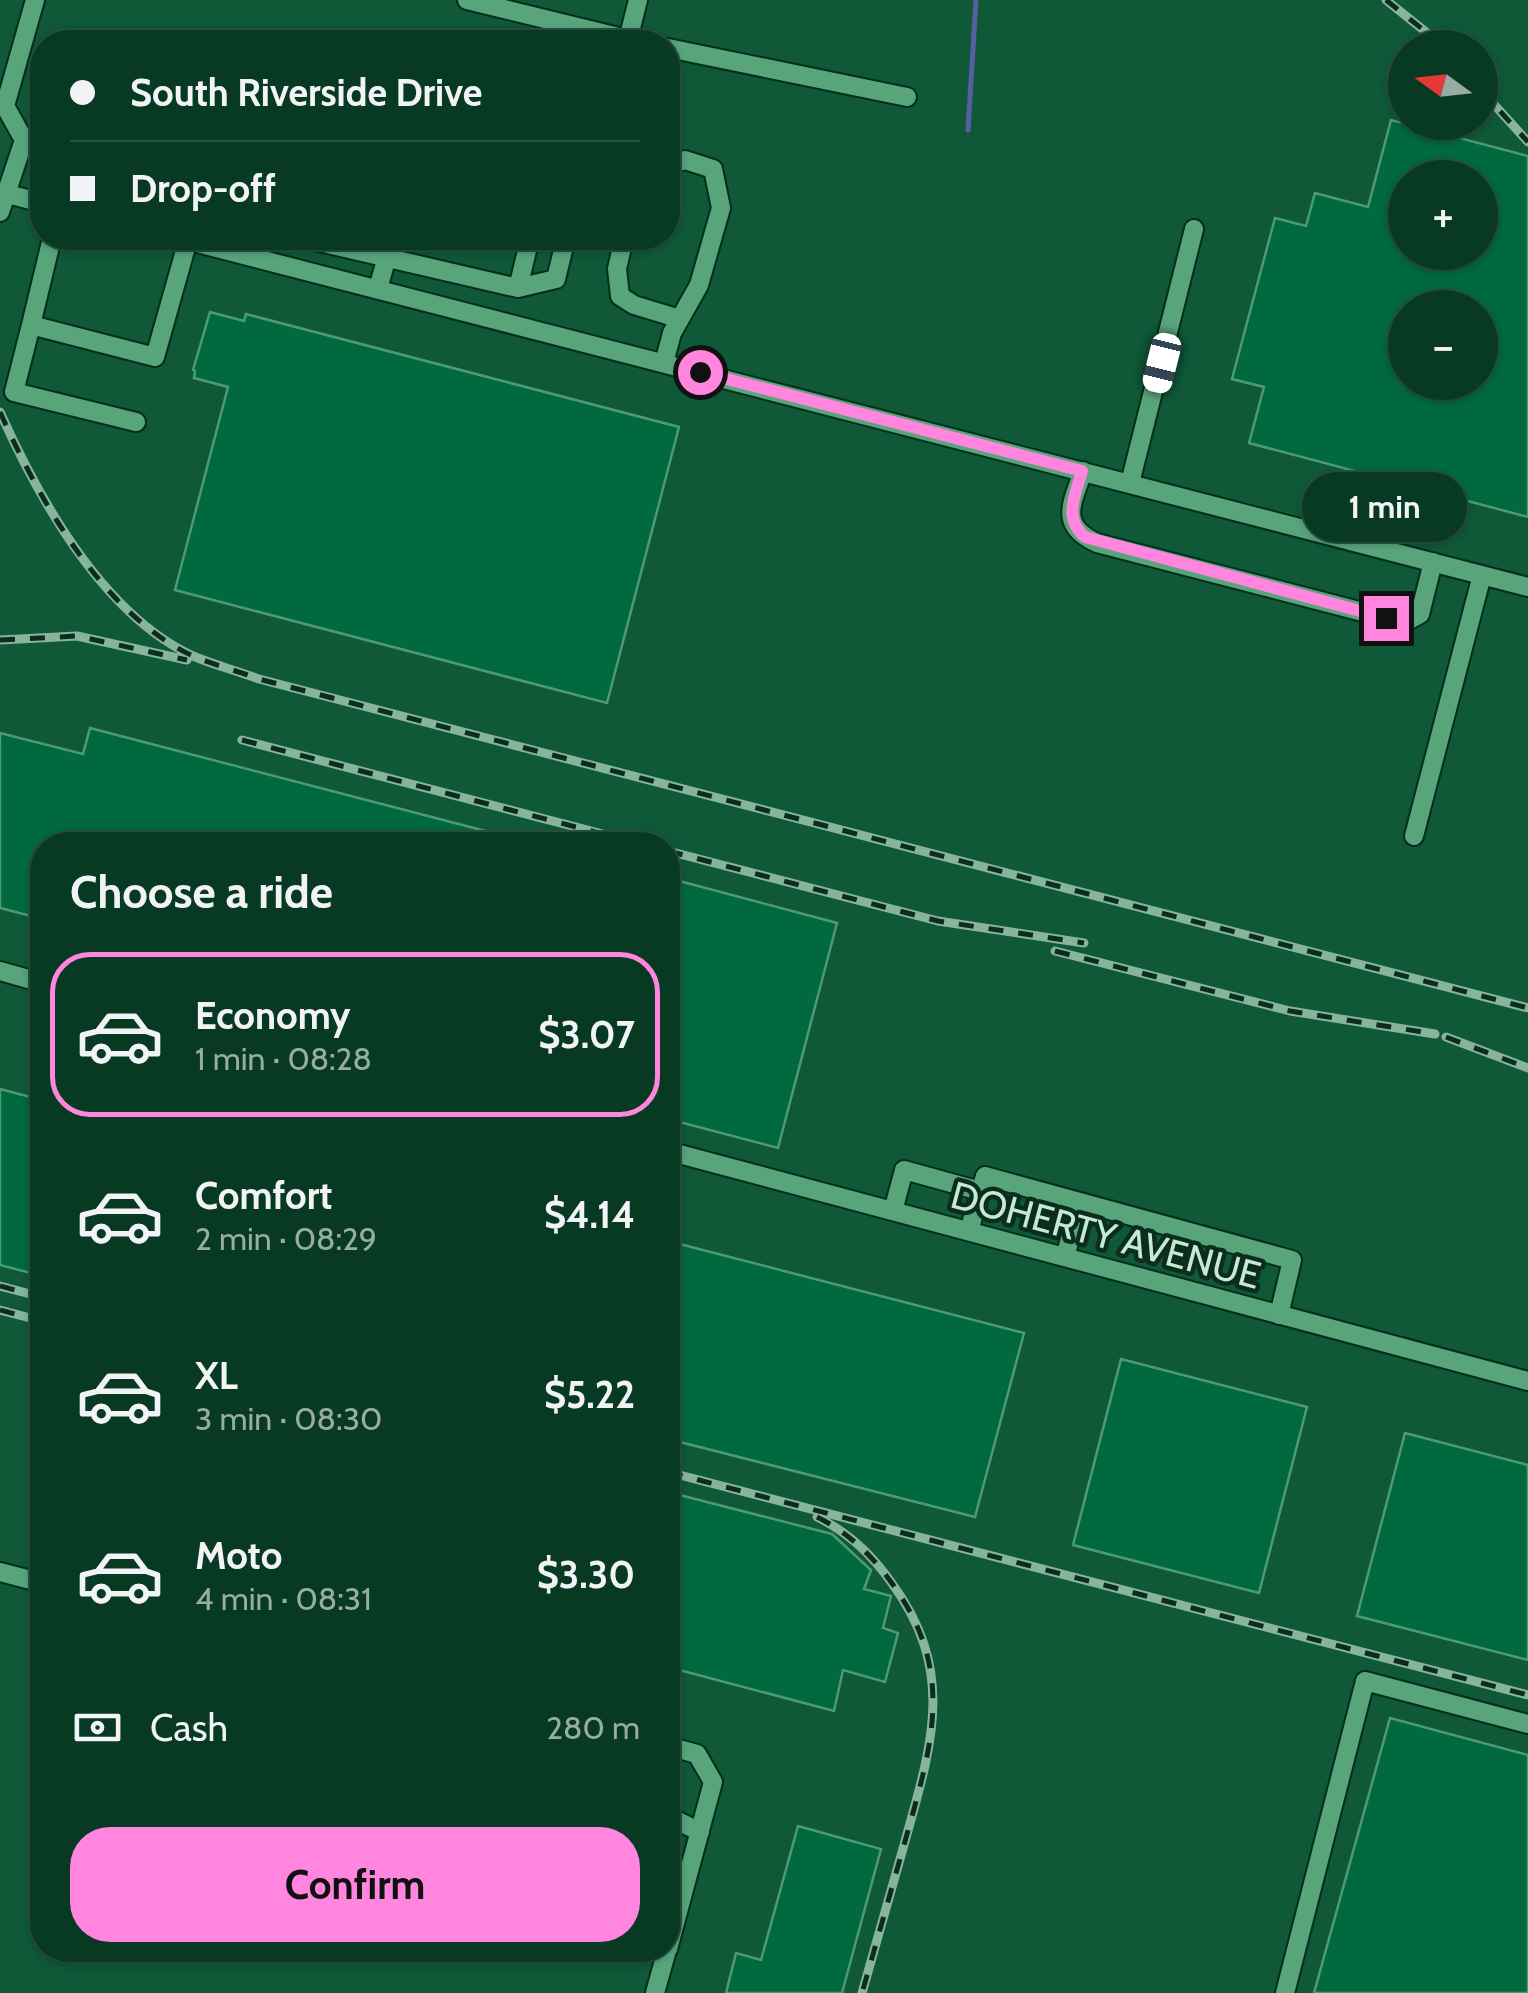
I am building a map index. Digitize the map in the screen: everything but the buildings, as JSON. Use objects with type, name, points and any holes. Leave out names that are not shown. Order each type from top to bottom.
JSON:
[{"type":"street","points":[[30,139],[5,106],[35,0]]},
{"type":"street","points":[[467,0],[589,30]]},
{"type":"street","points":[[635,30],[638,0]]},
{"type":"street","points":[[680,50],[907,97]]},
{"type":"street","points":[[0,212],[2,192],[30,148]]},
{"type":"street","points":[[664,363],[672,333],[699,286],[721,208],[713,170],[680,162]]},
{"type":"street","points":[[2,192],[30,199]]},
{"type":"street","points":[[1130,484],[1194,229]]},
{"type":"street","points":[[49,250],[14,392],[136,422]]},
{"type":"street","points":[[31,325],[155,357],[180,250]]},
{"type":"street","points":[[250,250],[378,289],[1528,586]]},
{"type":"street","points":[[352,250],[518,288],[556,278],[563,250]]},
{"type":"street","points":[[378,289],[388,250]]},
{"type":"street","points":[[518,288],[527,250]]},
{"type":"street","points":[[621,250],[617,269],[620,296],[634,305],[680,318]]},
{"type":"street","points":[[1082,471],[1070,512],[1074,528],[1097,543],[1386,618],[1409,620],[1420,614],[1433,562]]},
{"type":"street","points":[[1414,836],[1482,574]]},
{"type":"street","points":[[0,972],[30,980]]},
{"type":"street","name":"DOHERTY AVENUE","points":[[680,1153],[1528,1382]]},
{"type":"street","points":[[894,1211],[904,1170],[980,1192]]},
{"type":"street","points":[[969,1232],[984,1176],[1292,1260],[1279,1314]]},
{"type":"street","points":[[1065,1257],[1080,1202]]},
{"type":"street","points":[[0,1572],[30,1580]]},
{"type":"street","points":[[1285,1993],[1366,1681],[1528,1724]]},
{"type":"street","points":[[680,1749],[697,1754],[714,1782],[680,1904]]},
{"type":"street","points":[[680,1822],[700,1832]]},
{"type":"street","points":[[656,1993],[664,1962]]},
{"type":"shaded area","points":[[0,0],[1528,0],[1528,1993],[0,1993]]},
{"type":"waterway","points":[[968,130],[976,0]]},
{"type":"railway","points":[[1386,0],[1424,30]]},
{"type":"railway","points":[[1498,109],[1528,142]]},
{"type":"railway","points":[[0,412],[54,516],[102,583],[160,637],[193,656],[259,679],[1528,1008]]},
{"type":"railway","points":[[0,640],[77,636],[187,660]]},
{"type":"railway","points":[[242,740],[595,832]]},
{"type":"railway","points":[[680,854],[938,921],[1084,943]]},
{"type":"railway","points":[[1055,951],[1290,1011],[1435,1034]]},
{"type":"railway","points":[[1446,1037],[1528,1068]]},
{"type":"railway","points":[[0,1286],[30,1294]]},
{"type":"railway","points":[[0,1310],[30,1318]]},
{"type":"railway","points":[[680,1475],[1528,1695]]},
{"type":"railway","points":[[817,1517],[858,1545],[891,1582],[912,1615],[932,1679],[933,1711],[923,1775],[862,1993]]},
{"type":"route","points":[[700,372],[1082,471],[1070,512],[1074,528],[1097,543],[1386,618]]}]
